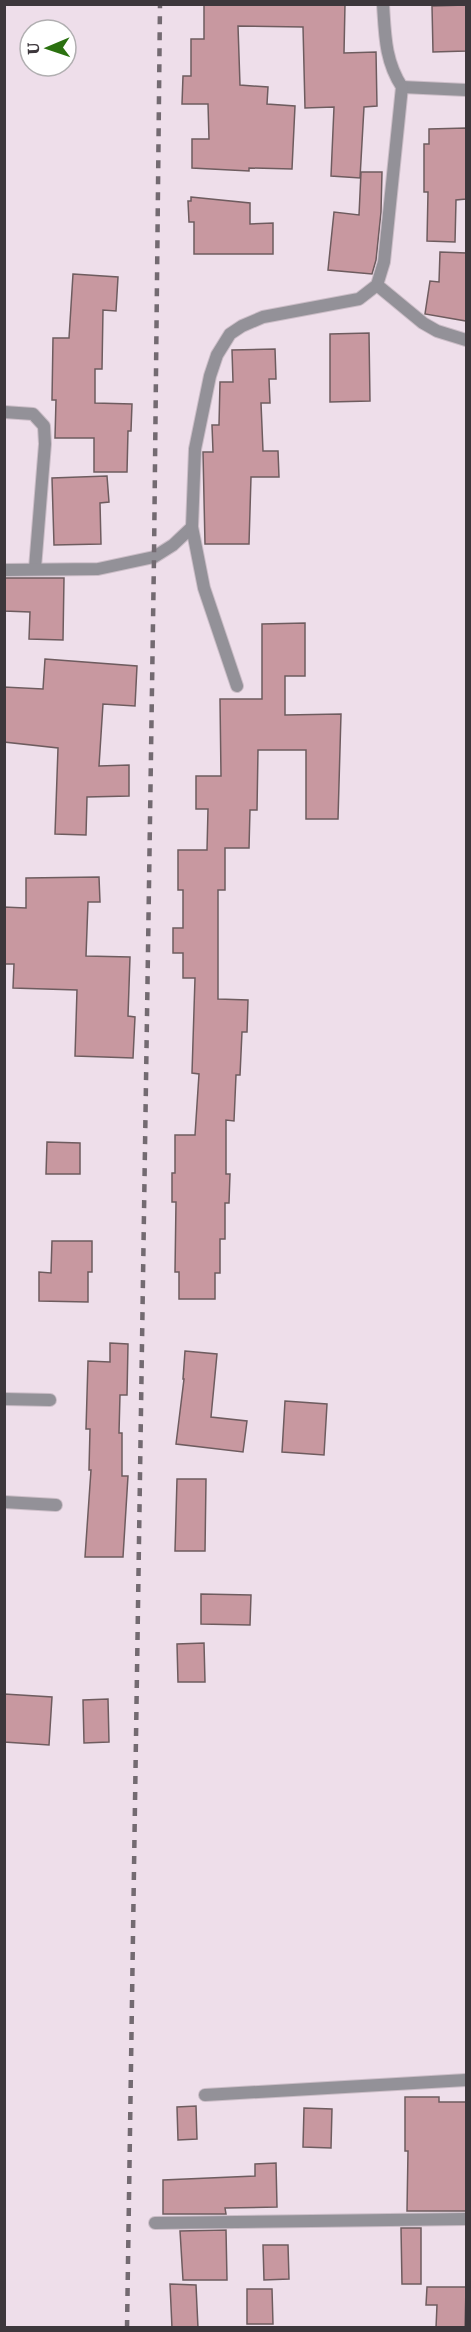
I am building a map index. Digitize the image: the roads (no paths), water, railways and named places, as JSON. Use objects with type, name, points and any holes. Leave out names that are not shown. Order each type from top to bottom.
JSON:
[{"type":"street","points":[[237,686],[204,588],[192,527],[195,449],[210,376],[217,355],[230,334],[242,326],[263,317],[359,299],[377,285],[384,262],[402,87],[389,64],[386,52],[383,4]]},
{"type":"street","points":[[402,87],[466,90]]},
{"type":"street","points":[[377,285],[423,323],[466,340]]},
{"type":"street","points":[[4,412],[33,414],[44,426],[45,444],[35,568]]},
{"type":"street","points":[[4,570],[98,569],[154,557],[173,545],[192,527]]},
{"type":"street","points":[[4,1398],[50,1400]]},
{"type":"street","points":[[4,1502],[56,1505]]},
{"type":"street","points":[[205,2095],[466,2080]]},
{"type":"street","points":[[155,2223],[466,2219]]},
{"type":"railway","points":[[127,2328],[154,557],[160,4]]}]
